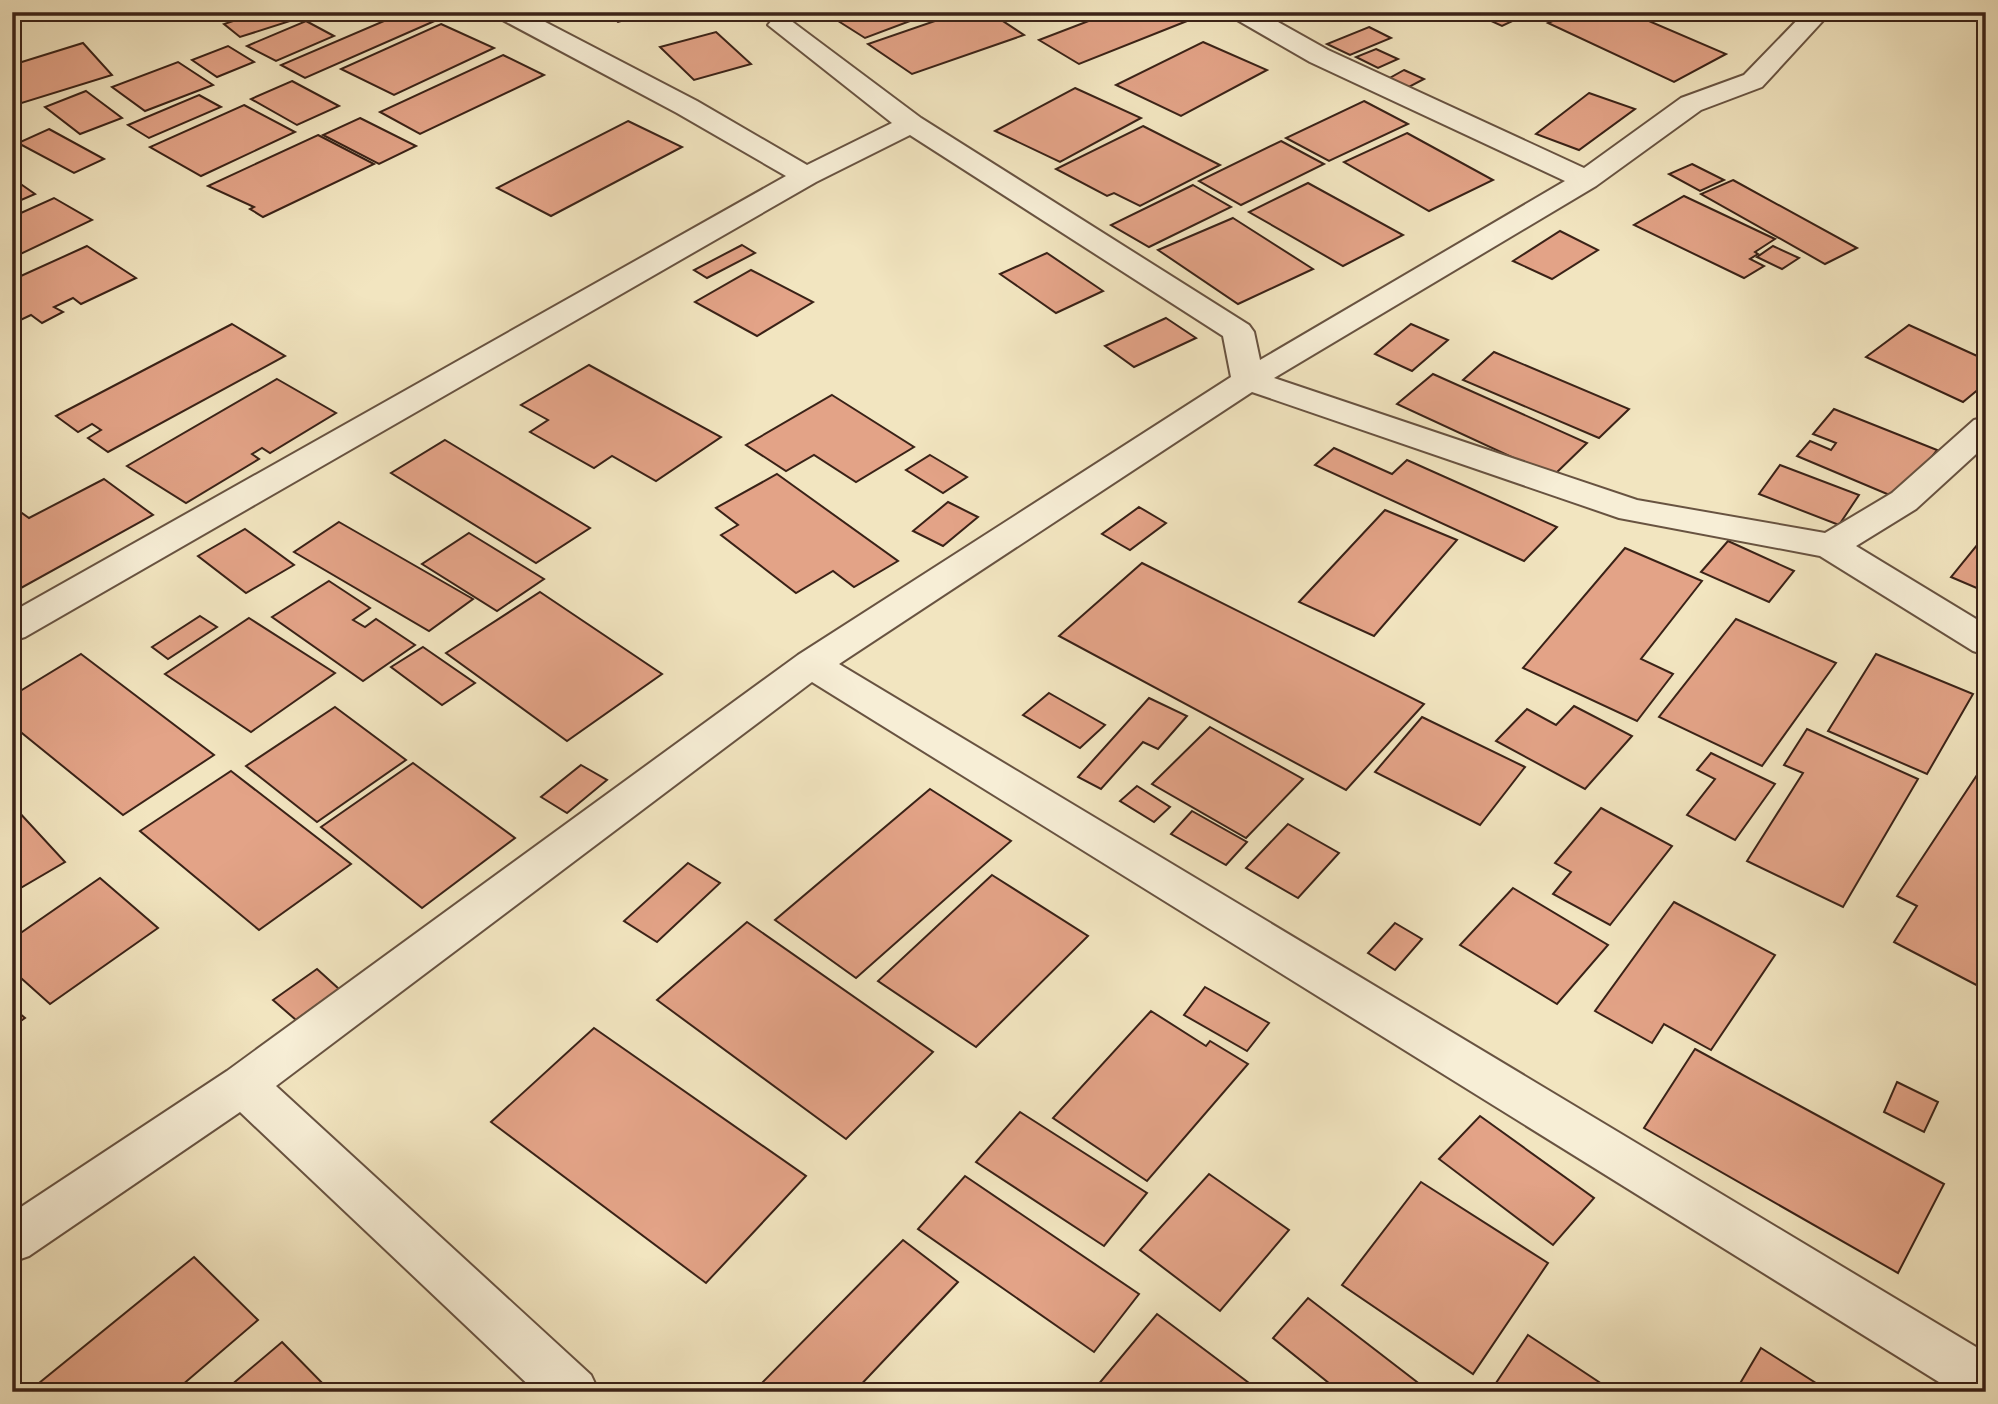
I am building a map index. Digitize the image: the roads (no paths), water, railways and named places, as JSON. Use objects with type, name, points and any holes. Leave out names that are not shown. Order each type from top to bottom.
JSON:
[{"type":"street","points":[[506,12],[687,107],[806,177]]},
{"type":"street","points":[[1241,12],[1319,56],[1586,180]]},
{"type":"street","points":[[12,1240],[243,1085],[811,664],[1248,380],[1586,180],[1691,104],[1753,81],[1819,12]]},
{"type":"street","points":[[781,25],[911,124],[1238,332],[1248,380]]},
{"type":"street","points":[[12,628],[806,177],[911,124]]},
{"type":"street","points":[[1248,380],[1631,510],[1830,546],[1986,642]]},
{"type":"street","points":[[1830,546],[1904,501],[1986,427]]},
{"type":"street","points":[[811,664],[1986,1382]]},
{"type":"street","points":[[243,1085],[573,1392]]}]
